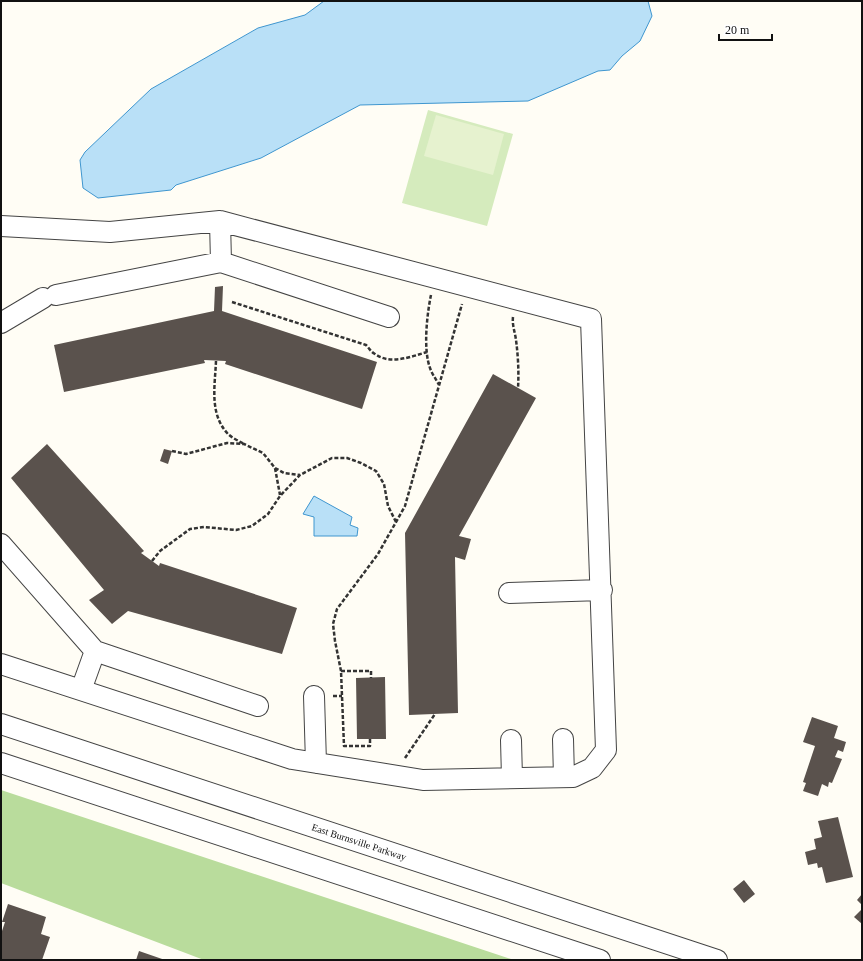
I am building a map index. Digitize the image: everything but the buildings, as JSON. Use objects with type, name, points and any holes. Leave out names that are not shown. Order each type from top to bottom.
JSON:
[{"type":"street","points":[[1,226],[110,232],[220,221],[591,319],[602,590],[606,750],[592,768],[573,777],[423,780],[292,759],[1,664]]},
{"type":"street","points":[[220,221],[221,262]]},
{"type":"street","points":[[1,323],[50,297],[221,262],[389,317]]},
{"type":"street","points":[[1,544],[95,651],[258,706]]},
{"type":"street","points":[[509,593],[602,590]]},
{"type":"street","points":[[81,690],[95,651]]},
{"type":"street","points":[[314,696],[316,763]]},
{"type":"street","name":"East Burnsville Parkway","points":[[1,724],[716,960]]},
{"type":"street","points":[[563,739],[564,777]]},
{"type":"street","points":[[511,740],[512,778]]},
{"type":"street","points":[[1,763],[600,960]]},
{"type":"path","points":[[435,278],[427,314],[426,352],[430,368],[439,385]]},
{"type":"path","points":[[370,739],[370,746],[344,746],[341,671],[333,624],[337,609],[378,554],[405,506],[468,286]]},
{"type":"path","points":[[516,299],[512,322],[516,339],[519,377],[518,388]]},
{"type":"path","points":[[232,302],[366,345],[375,354],[391,360],[410,358],[426,352]]},
{"type":"path","points":[[216,361],[214,407],[220,423],[229,435],[263,453],[275,468],[284,473],[300,475]]},
{"type":"path","points":[[172,451],[186,454],[227,443],[244,444]]},
{"type":"path","points":[[152,561],[160,551],[190,529],[204,527],[236,530],[252,526],[268,514],[280,496],[300,475],[332,458],[347,458],[376,471],[384,484],[388,506],[396,522]]},
{"type":"path","points":[[275,468],[280,496]]},
{"type":"path","points":[[341,671],[371,671],[371,678]]},
{"type":"path","points":[[393,775],[435,714]]},
{"type":"green space","points":[[428,110],[513,134],[487,226],[402,203]]},
{"type":"green space","points":[[436,115],[504,134],[493,175],[424,156]]},
{"type":"green space","points":[[1,790],[514,960],[204,960],[1,883]]},
{"type":"water","points":[[324,1],[648,1],[652,16],[640,41],[622,56],[610,70],[598,71],[528,101],[360,105],[261,158],[176,185],[171,190],[98,198],[83,188],[80,160],[85,152],[151,89],[258,28],[305,15]]},
{"type":"water","points":[[314,496],[352,517],[350,525],[358,528],[357,536],[314,536],[314,517],[303,514]]}]
